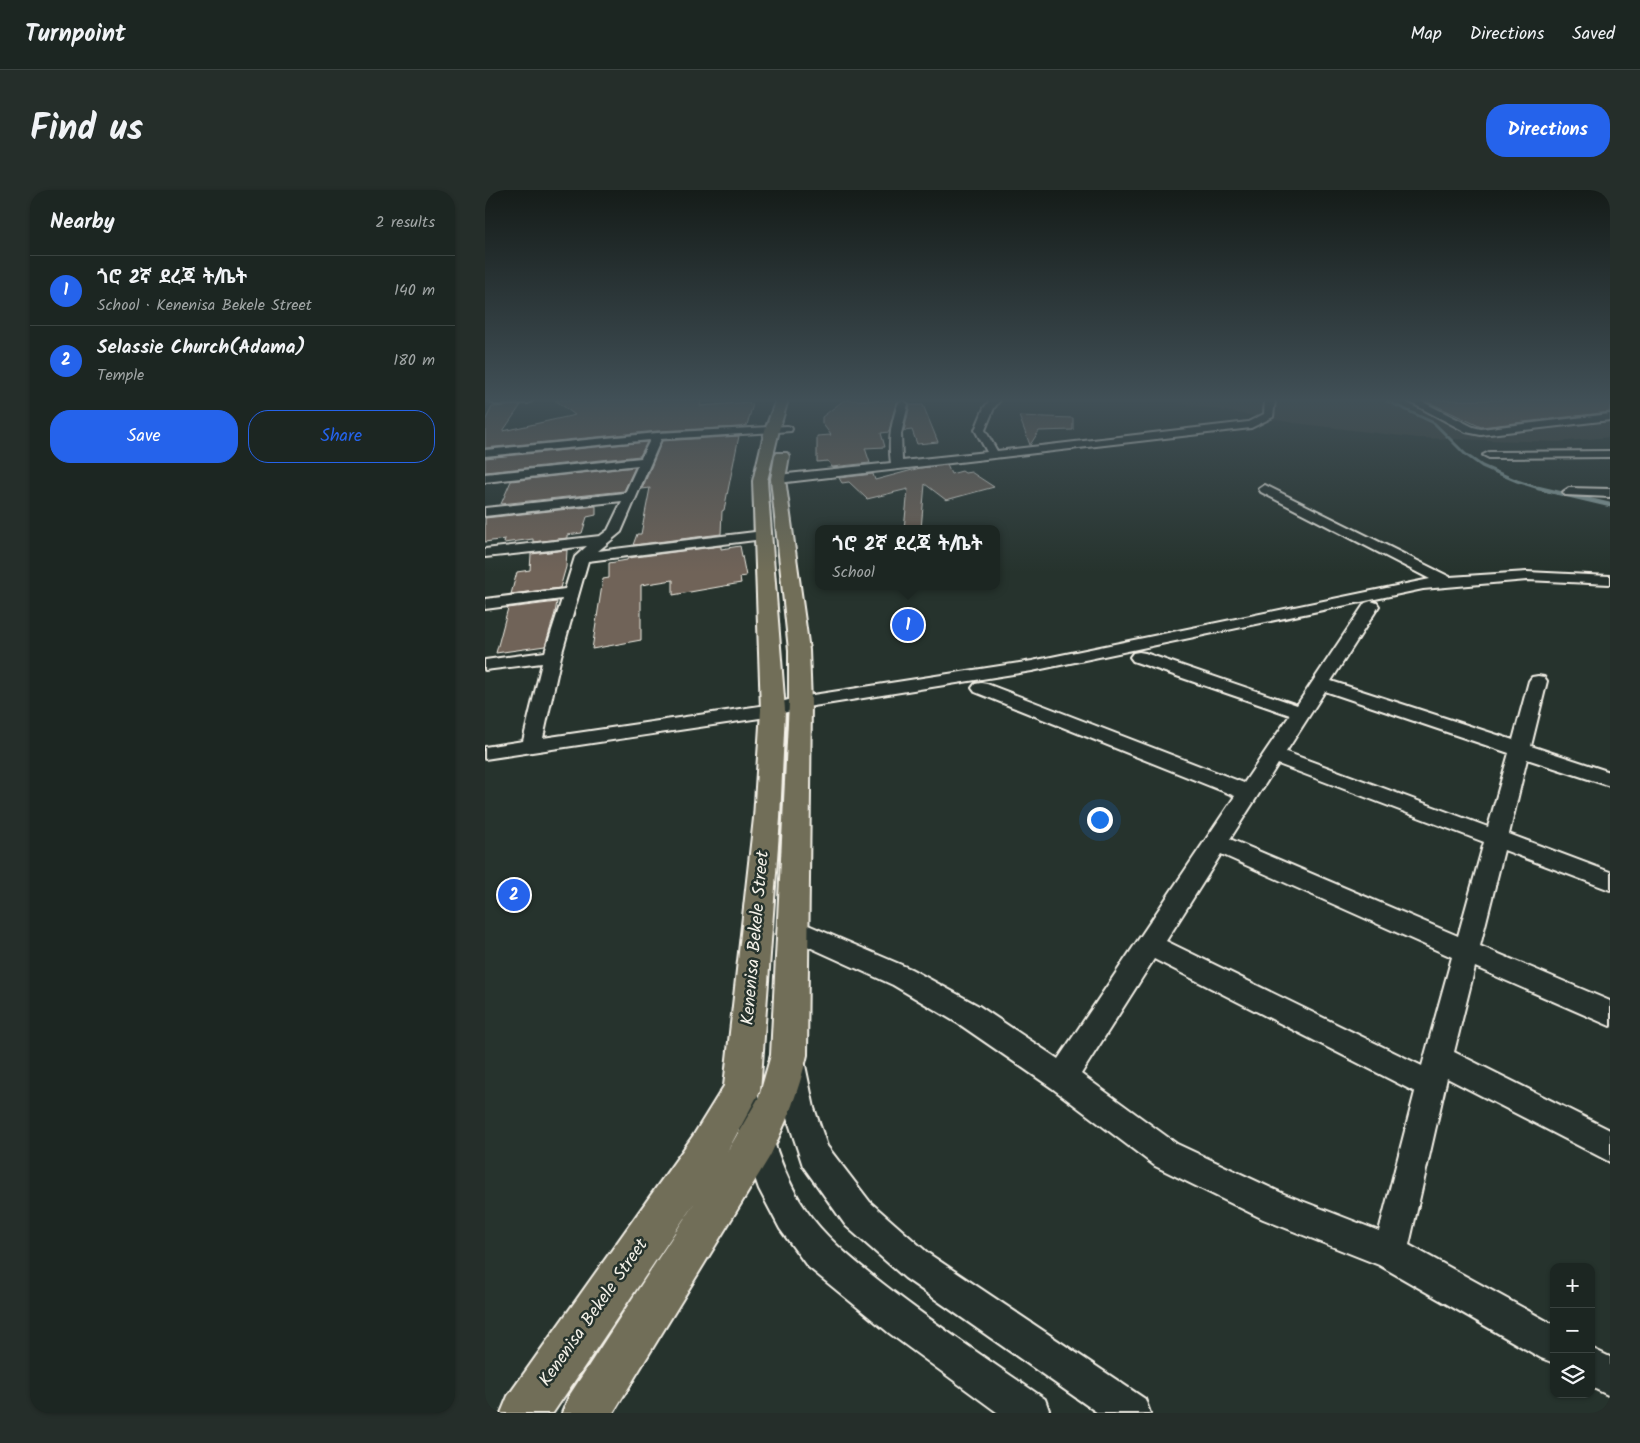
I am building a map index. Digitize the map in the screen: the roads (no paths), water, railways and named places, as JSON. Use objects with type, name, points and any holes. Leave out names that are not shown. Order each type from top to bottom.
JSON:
[{"type":"main road","name":"Kenenisa Bekele Street","points":[[769,457],[760,481],[763,535],[790,708]]},
{"type":"main road","name":"Kenenisa Bekele Street","points":[[525,1413],[707,1150],[742,1091],[767,828],[799,650],[778,480],[778,457]]},
{"type":"main road","points":[[587,1413],[771,1116],[783,1086],[789,1055],[793,929],[790,708]]},
{"type":"street","points":[[532,744],[552,656],[582,557],[614,532],[649,457]]},
{"type":"street","points":[[896,457],[897,465]]},
{"type":"street","points":[[778,480],[960,457]]},
{"type":"street","points":[[485,478],[647,461]]},
{"type":"street","points":[[1265,489],[1445,581],[1460,592]]},
{"type":"street","points":[[1569,492],[1610,493]]},
{"type":"street","points":[[485,512],[630,496]]},
{"type":"street","points":[[582,557],[763,535]]},
{"type":"street","points":[[485,553],[607,539]]},
{"type":"street","points":[[485,753],[532,744],[790,708],[938,683],[1032,666],[1370,594],[1445,581],[1527,576],[1610,580]]},
{"type":"street","points":[[790,708],[930,697],[1040,679],[1400,600],[1515,587],[1610,590]]},
{"type":"street","points":[[485,604],[572,593]]},
{"type":"street","points":[[1062,1078],[1371,606]]},
{"type":"street","points":[[485,666],[552,656]]},
{"type":"street","points":[[1139,657],[1302,713]]},
{"type":"street","points":[[1389,1253],[1434,1072],[1538,681]]},
{"type":"street","points":[[1321,684],[1610,779]]},
{"type":"street","points":[[981,688],[1249,793]]},
{"type":"street","points":[[1274,755],[1610,881]]},
{"type":"street","points":[[1217,843],[1610,1014]]},
{"type":"street","points":[[793,929],[902,977],[969,1016],[1062,1078],[1166,1154],[1275,1207],[1389,1253],[1550,1344]]},
{"type":"street","points":[[1150,945],[1434,1072],[1610,1146]]},
{"type":"street","points":[[789,1055],[799,1108],[815,1155],[857,1214],[917,1266],[1131,1413]]},
{"type":"street","points":[[742,1091],[755,1142],[770,1179],[787,1209],[819,1254],[889,1312],[1031,1413]]},
{"type":"street","points":[[1595,1369],[1610,1377]]},
{"type":"waterway","points":[[1469,457],[1482,466],[1541,489]]},
{"type":"waterway","points":[[1541,489],[1610,505]]},
{"type":"place","name":"ጎሮ 2ኛ ደረጃ ት/ቤት","points":[[908,625]]},
{"type":"place","name":"Selassie Church(Adama)","points":[[514,895]]}]
